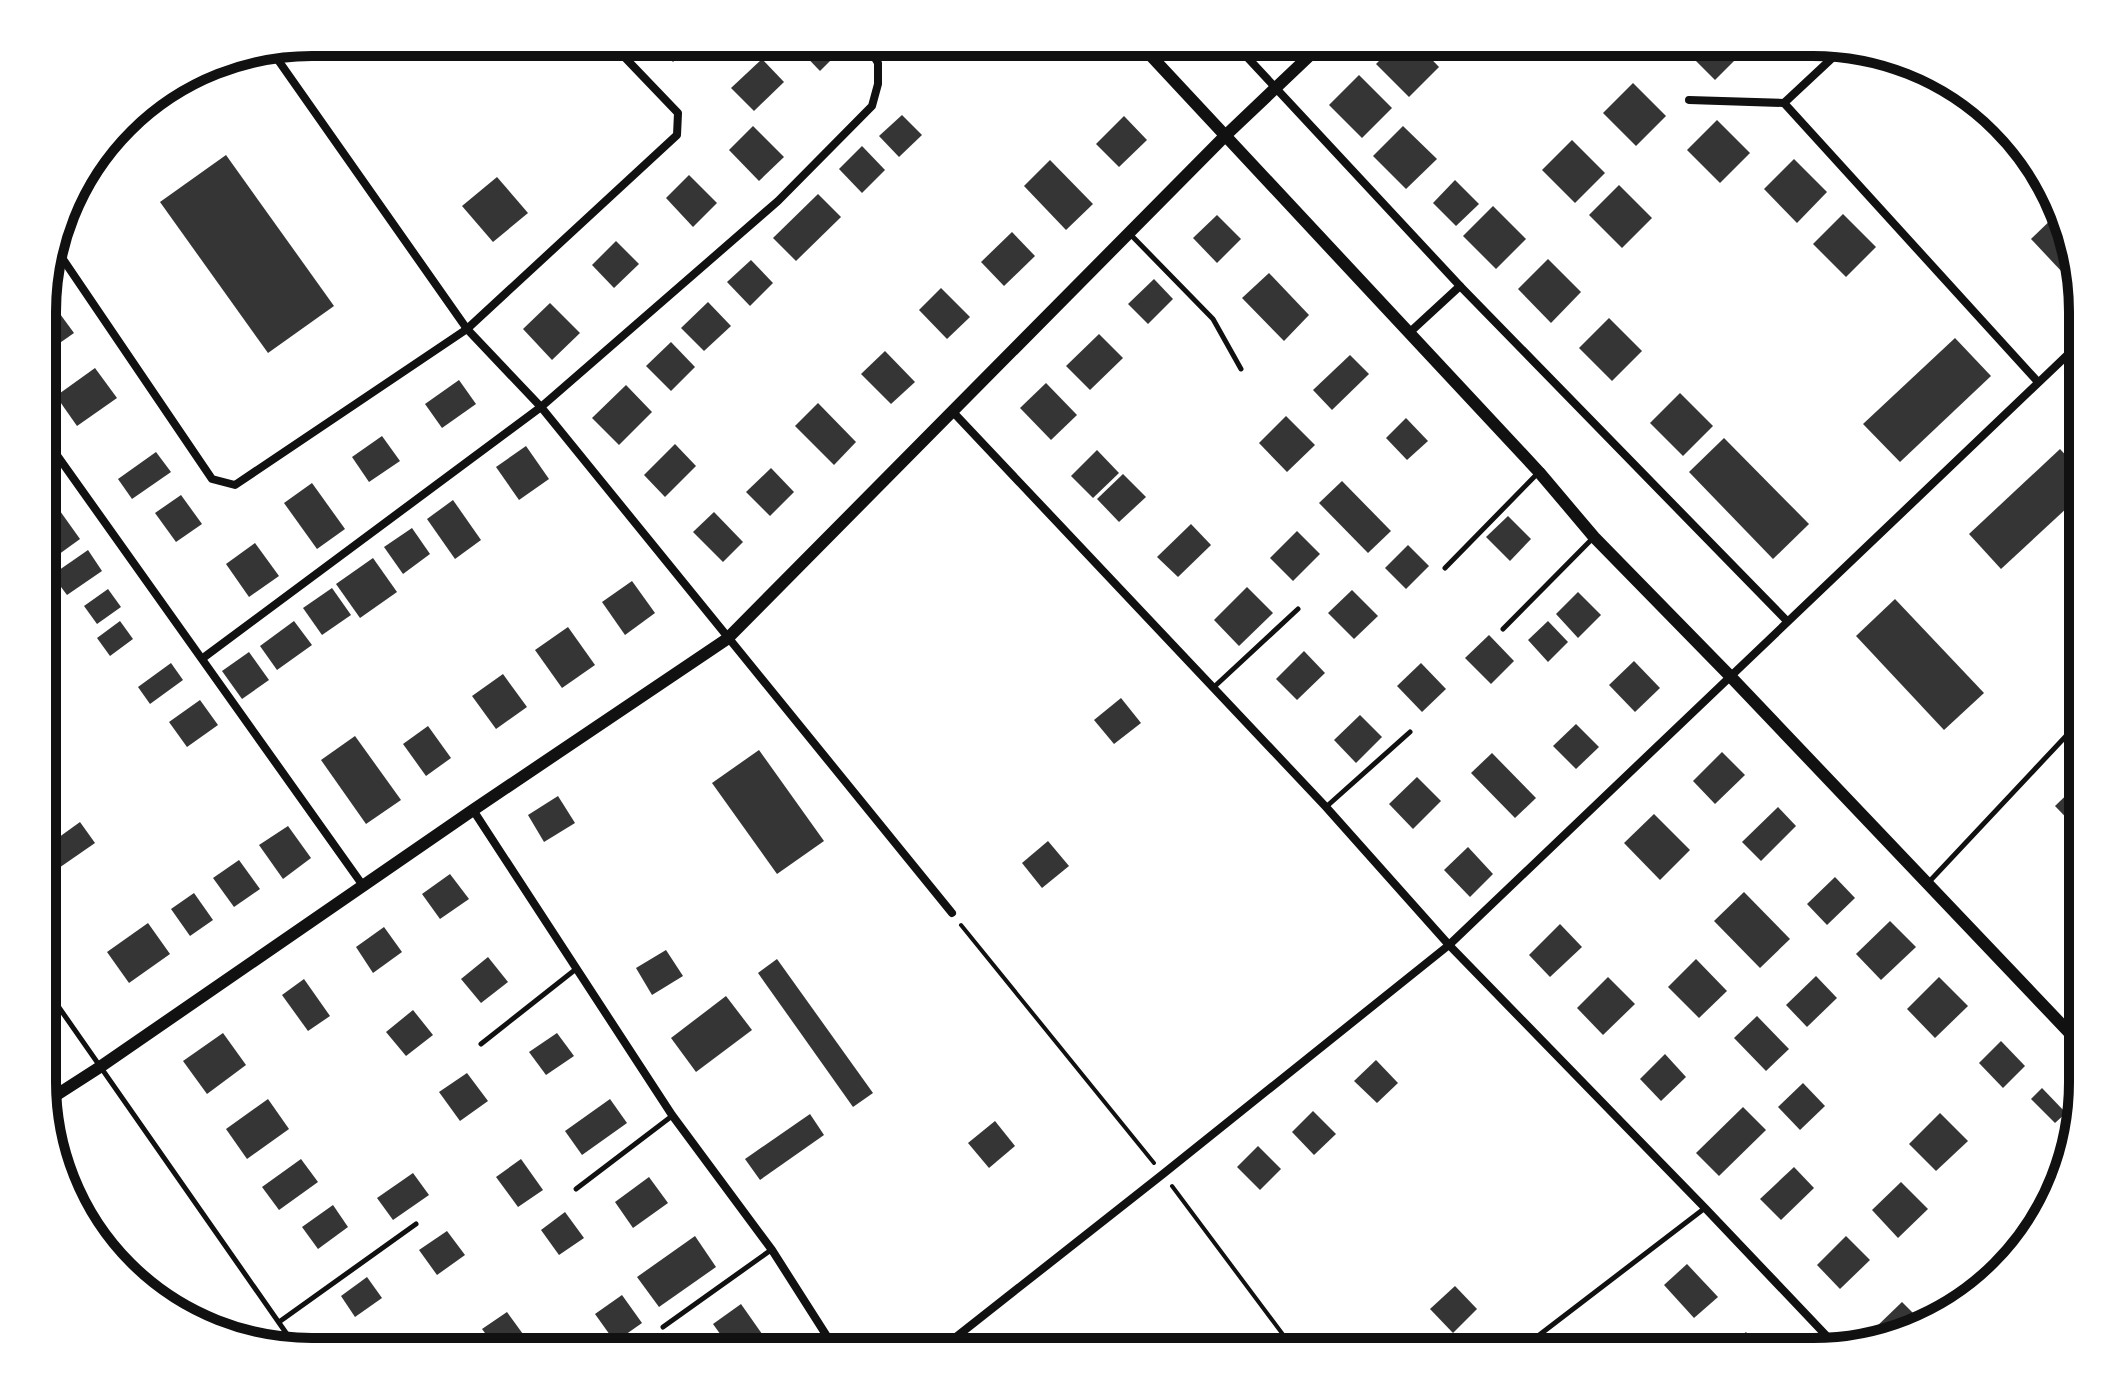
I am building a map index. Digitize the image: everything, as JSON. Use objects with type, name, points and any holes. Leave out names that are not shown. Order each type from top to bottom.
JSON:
[{"type":"street","points":[[62,258],[212,479],[235,485],[467,329],[677,135],[678,113],[623,56]]},
{"type":"street","points":[[203,658],[541,407],[778,201],[872,106],[878,84],[878,63],[874,56]]},
{"type":"street","points":[[1151,56],[1539,472],[1594,537],[2068,1031]]},
{"type":"street","points":[[1246,56],[1460,286],[1787,621]]},
{"type":"street","points":[[57,1095],[727,639],[1225,136],[1310,56]]},
{"type":"street","points":[[1689,100],[1784,103],[1833,57]]},
{"type":"street","points":[[277,58],[467,329],[541,407],[952,913]]},
{"type":"street","points":[[1784,103],[2038,382]]},
{"type":"street","points":[[1409,333],[1460,286]]},
{"type":"street","points":[[955,1338],[1449,945],[2068,354]]},
{"type":"street","points":[[953,412],[1326,807],[1449,945],[1828,1337]]},
{"type":"street","points":[[56,454],[364,887]]},
{"type":"street","points":[[473,810],[672,1115],[772,1250],[828,1338]]},
{"type":"lane","points":[[1129,234],[1213,319],[1241,369]]},
{"type":"lane","points":[[1445,568],[1539,472]]},
{"type":"lane","points":[[1503,629],[1594,537]]},
{"type":"lane","points":[[1214,687],[1298,609]]},
{"type":"lane","points":[[1326,807],[1410,732]]},
{"type":"lane","points":[[1927,883],[2068,734]]},
{"type":"lane","points":[[481,1044],[577,969]]},
{"type":"lane","points":[[56,1003],[289,1337]]},
{"type":"lane","points":[[576,1189],[672,1115]]},
{"type":"lane","points":[[1535,1337],[1705,1208]]},
{"type":"lane","points":[[279,1322],[416,1224]]},
{"type":"lane","points":[[663,1327],[772,1250]]},
{"type":"path","points":[[952,913],[1163,1174],[1285,1337]]},
{"type":"building","points":[[806,56],[835,56],[820,71]]},
{"type":"building","points":[[1384,56],[1428,56],[1439,67],[1409,97],[1376,64]]},
{"type":"building","points":[[1691,56],[1739,56],[1715,80]]},
{"type":"building","points":[[762,59],[784,82],[754,111],[731,88]]},
{"type":"building","points":[[1359,75],[1392,108],[1362,138],[1329,105]]},
{"type":"building","points":[[1633,83],[1666,116],[1636,146],[1603,113]]},
{"type":"building","points":[[902,115],[922,135],[899,157],[879,136]]},
{"type":"building","points":[[1124,116],[1147,140],[1119,167],[1096,144]]},
{"type":"building","points":[[1717,120],[1750,153],[1720,183],[1687,150]]},
{"type":"building","points":[[753,126],[784,157],[759,181],[729,150]]},
{"type":"building","points":[[1403,126],[1437,159],[1406,189],[1373,156]]},
{"type":"building","points":[[1572,140],[1605,173],[1575,203],[1542,170]]},
{"type":"building","points":[[862,146],[885,170],[862,193],[839,169]]},
{"type":"building","points":[[226,155],[334,306],[268,353],[160,202]]},
{"type":"building","points":[[1794,159],[1827,192],[1797,223],[1764,189]]},
{"type":"building","points":[[1050,160],[1093,204],[1066,230],[1024,186]]},
{"type":"building","points":[[689,175],[717,203],[693,227],[666,198]]},
{"type":"building","points":[[497,177],[528,213],[493,242],[462,206]]},
{"type":"building","points":[[1455,180],[1479,204],[1456,226],[1433,203]]},
{"type":"building","points":[[1619,185],[1652,218],[1622,248],[1589,215]]},
{"type":"building","points":[[818,194],[841,217],[796,261],[773,238]]},
{"type":"building","points":[[1493,206],[1526,239],[1496,269],[1463,236]]},
{"type":"building","points":[[1843,214],[1876,247],[1846,277],[1813,244]]},
{"type":"building","points":[[1217,215],[1241,239],[1217,263],[1193,238]]},
{"type":"building","points":[[2051,220],[2065,271],[2063,273],[2031,239]]},
{"type":"building","points":[[1012,232],[1035,256],[1004,286],[981,262]]},
{"type":"building","points":[[616,241],[639,264],[614,288],[592,265]]},
{"type":"building","points":[[1548,259],[1581,292],[1551,323],[1518,289]]},
{"type":"building","points":[[751,260],[773,283],[750,306],[727,282]]},
{"type":"building","points":[[1269,273],[1309,315],[1284,341],[1242,298]]},
{"type":"building","points":[[1154,279],[1173,299],[1148,324],[1128,304]]},
{"type":"building","points":[[941,288],[970,317],[947,339],[919,310]]},
{"type":"building","points":[[708,302],[731,326],[704,351],[681,328]]},
{"type":"building","points":[[550,303],[580,333],[552,360],[523,329]]},
{"type":"building","points":[[56,309],[74,333],[56,346]]},
{"type":"building","points":[[1609,318],[1642,351],[1612,381],[1579,348]]},
{"type":"building","points":[[1099,334],[1123,358],[1090,390],[1066,366]]},
{"type":"building","points":[[1955,338],[1991,376],[1900,462],[1863,424]]},
{"type":"building","points":[[671,342],[695,367],[671,391],[646,366]]},
{"type":"building","points":[[885,351],[915,382],[891,404],[861,374]]},
{"type":"building","points":[[1350,355],[1369,374],[1332,410],[1313,390]]},
{"type":"building","points":[[95,368],[117,398],[77,426],[56,396]]},
{"type":"building","points":[[459,380],[476,404],[442,428],[425,404]]},
{"type":"building","points":[[1046,383],[1077,415],[1051,440],[1020,408]]},
{"type":"building","points":[[626,385],[652,412],[619,445],[592,418]]},
{"type":"building","points":[[1680,393],[1713,426],[1683,456],[1650,423]]},
{"type":"building","points":[[818,403],[856,442],[834,465],[795,426]]},
{"type":"building","points":[[1286,416],[1315,445],[1287,472],[1259,443]]},
{"type":"building","points":[[1406,418],[1428,441],[1407,460],[1386,438]]},
{"type":"building","points":[[382,436],[400,461],[369,482],[352,457]]},
{"type":"building","points":[[1724,438],[1809,524],[1773,559],[1689,472]]},
{"type":"building","points":[[675,444],[696,466],[665,497],[644,475]]},
{"type":"building","points":[[526,446],[549,479],[519,500],[496,467]]},
{"type":"building","points":[[2060,449],[2068,458],[2068,507],[2001,569],[1969,534]]},
{"type":"building","points":[[1097,450],[1119,473],[1093,498],[1071,476]]},
{"type":"building","points":[[156,452],[171,472],[132,499],[118,479]]},
{"type":"building","points":[[771,468],[794,492],[770,516],[746,492]]},
{"type":"building","points":[[1123,474],[1146,497],[1119,522],[1097,499]]},
{"type":"building","points":[[1342,481],[1391,531],[1368,553],[1319,503]]},
{"type":"building","points":[[312,483],[345,529],[317,549],[284,503]]},
{"type":"building","points":[[181,495],[202,524],[176,542],[155,513]]},
{"type":"building","points":[[453,500],[481,540],[455,559],[427,519]]},
{"type":"building","points":[[60,511],[80,539],[56,556],[56,514]]},
{"type":"building","points":[[714,512],[743,542],[723,562],[693,532]]},
{"type":"building","points":[[1508,516],[1531,539],[1510,561],[1486,537]]},
{"type":"building","points":[[1191,524],[1211,545],[1178,577],[1157,557]]},
{"type":"building","points":[[412,528],[430,554],[403,574],[384,547]]},
{"type":"building","points":[[1297,531],[1320,554],[1293,581],[1270,558]]},
{"type":"building","points":[[255,543],[279,576],[249,597],[226,564]]},
{"type":"building","points":[[1408,545],[1429,566],[1406,589],[1385,568]]},
{"type":"building","points":[[88,550],[102,571],[67,595],[56,580],[56,572]]},
{"type":"building","points":[[373,558],[397,592],[360,618],[336,584]]},
{"type":"building","points":[[632,581],[655,613],[625,635],[602,602]]},
{"type":"building","points":[[1247,587],[1273,613],[1239,646],[1214,620]]},
{"type":"building","points":[[332,588],[351,615],[322,635],[303,608]]},
{"type":"building","points":[[108,589],[121,607],[97,624],[84,606]]},
{"type":"building","points":[[1352,590],[1378,616],[1354,639],[1328,613]]},
{"type":"building","points":[[1578,592],[1601,615],[1578,638],[1556,614]]},
{"type":"building","points":[[1895,599],[1984,693],[1944,730],[1856,636]]},
{"type":"building","points":[[120,621],[133,639],[110,656],[97,638]]},
{"type":"building","points":[[294,621],[312,645],[277,670],[260,646]]},
{"type":"building","points":[[1548,621],[1568,642],[1548,662],[1528,640]]},
{"type":"building","points":[[568,627],[595,665],[562,688],[535,650]]},
{"type":"building","points":[[1489,635],[1514,661],[1491,684],[1465,658]]},
{"type":"building","points":[[1304,651],[1325,673],[1297,700],[1276,679]]},
{"type":"building","points":[[249,652],[269,680],[242,699],[222,671]]},
{"type":"building","points":[[1634,661],[1660,688],[1635,712],[1609,685]]},
{"type":"building","points":[[171,663],[183,680],[150,704],[138,687]]},
{"type":"building","points":[[1421,663],[1446,689],[1422,712],[1397,686]]},
{"type":"building","points":[[503,674],[527,707],[496,729],[472,696]]},
{"type":"building","points":[[1121,698],[1141,723],[1114,744],[1094,720]]},
{"type":"building","points":[[200,700],[218,725],[187,747],[169,722]]},
{"type":"building","points":[[1360,715],[1382,737],[1356,763],[1334,740]]},
{"type":"building","points":[[1576,724],[1599,747],[1576,769],[1553,746]]},
{"type":"building","points":[[428,726],[451,758],[426,776],[403,744]]},
{"type":"building","points":[[355,736],[401,800],[366,824],[321,760]]},
{"type":"building","points":[[759,750],[824,841],[777,874],[712,783]]},
{"type":"building","points":[[1722,752],[1745,775],[1715,804],[1693,781]]},
{"type":"building","points":[[1492,753],[1536,798],[1515,818],[1471,773]]},
{"type":"building","points":[[1417,777],[1441,801],[1413,829],[1389,804]]},
{"type":"building","points":[[2068,793],[2068,819],[2055,806]]},
{"type":"building","points":[[558,796],[575,823],[544,842],[528,815]]},
{"type":"building","points":[[1778,807],[1796,826],[1761,861],[1742,842]]},
{"type":"building","points":[[1654,814],[1690,850],[1660,880],[1624,843]]},
{"type":"building","points":[[80,822],[95,843],[56,870],[56,839]]},
{"type":"building","points":[[288,826],[311,858],[283,879],[259,845]]},
{"type":"building","points":[[1048,841],[1069,866],[1042,888],[1022,863]]},
{"type":"building","points":[[1468,847],[1493,874],[1470,897],[1444,870]]},
{"type":"building","points":[[239,860],[260,889],[234,907],[213,878]]},
{"type":"building","points":[[450,874],[469,899],[440,919],[422,894]]},
{"type":"building","points":[[1835,877],[1855,898],[1827,925],[1807,904]]},
{"type":"building","points":[[1744,892],[1790,939],[1760,968],[1714,921]]},
{"type":"building","points":[[194,893],[213,920],[190,936],[171,909]]},
{"type":"building","points":[[1890,921],[1916,947],[1881,980],[1856,954]]},
{"type":"building","points":[[148,923],[170,954],[129,983],[107,952]]},
{"type":"building","points":[[1560,924],[1582,947],[1550,977],[1529,955]]},
{"type":"building","points":[[384,927],[402,952],[373,973],[356,947]]},
{"type":"building","points":[[666,950],[683,976],[652,995],[636,968]]},
{"type":"building","points":[[488,957],[508,982],[481,1003],[461,979]]},
{"type":"building","points":[[777,959],[873,1093],[853,1107],[758,973]]},
{"type":"building","points":[[1696,959],[1727,991],[1699,1018],[1668,987]]},
{"type":"building","points":[[1816,976],[1837,998],[1807,1027],[1786,1005]]},
{"type":"building","points":[[1608,977],[1635,1004],[1603,1035],[1577,1008]]},
{"type":"building","points":[[1939,977],[1968,1006],[1935,1038],[1907,1009]]},
{"type":"building","points":[[304,979],[330,1016],[308,1031],[282,995]]},
{"type":"building","points":[[726,996],[752,1030],[696,1072],[671,1038]]},
{"type":"building","points":[[413,1010],[433,1035],[406,1056],[386,1032]]},
{"type":"building","points":[[1757,1016],[1789,1049],[1766,1071],[1734,1038]]},
{"type":"building","points":[[223,1033],[246,1065],[207,1094],[183,1061]]},
{"type":"building","points":[[557,1033],[574,1056],[546,1075],[529,1052]]},
{"type":"building","points":[[2001,1041],[2025,1066],[2003,1088],[1979,1063]]},
{"type":"building","points":[[1665,1054],[1686,1077],[1661,1101],[1640,1079]]},
{"type":"building","points":[[1376,1060],[1398,1083],[1377,1103],[1354,1081]]},
{"type":"building","points":[[467,1073],[488,1101],[460,1121],[439,1092]]},
{"type":"building","points":[[1803,1083],[1825,1106],[1800,1130],[1778,1107]]},
{"type":"building","points":[[2042,1088],[2066,1113],[2055,1123],[2031,1099]]},
{"type":"building","points":[[268,1099],[289,1129],[247,1159],[226,1129]]},
{"type":"building","points":[[610,1099],[627,1123],[582,1155],[565,1131]]},
{"type":"building","points":[[1743,1107],[1766,1130],[1719,1176],[1696,1153]]},
{"type":"building","points":[[1313,1111],[1336,1134],[1314,1155],[1292,1132]]},
{"type":"building","points":[[1940,1113],[1968,1141],[1936,1171],[1909,1144]]},
{"type":"building","points":[[810,1114],[824,1135],[760,1180],[745,1159]]},
{"type":"building","points":[[995,1121],[1015,1146],[989,1168],[968,1143]]},
{"type":"building","points":[[1258,1146],[1281,1169],[1260,1190],[1237,1167]]},
{"type":"building","points":[[301,1159],[318,1182],[279,1210],[262,1187]]},
{"type":"building","points":[[521,1159],[543,1190],[518,1207],[496,1177]]},
{"type":"building","points":[[1794,1167],[1814,1188],[1781,1220],[1760,1199]]},
{"type":"building","points":[[413,1173],[429,1195],[393,1220],[377,1198]]},
{"type":"building","points":[[649,1177],[668,1203],[633,1228],[615,1202]]},
{"type":"building","points":[[1901,1182],[1928,1209],[1898,1238],[1872,1210]]},
{"type":"building","points":[[333,1205],[348,1227],[318,1249],[302,1227]]},
{"type":"building","points":[[565,1212],[584,1238],[559,1255],[541,1230]]},
{"type":"building","points":[[447,1231],[465,1255],[437,1275],[419,1250]]},
{"type":"building","points":[[695,1236],[716,1267],[659,1307],[637,1277]]},
{"type":"building","points":[[1846,1236],[1870,1260],[1840,1289],[1817,1265]]},
{"type":"building","points":[[1687,1264],[1718,1297],[1694,1318],[1664,1285]]},
{"type":"building","points":[[367,1277],[382,1298],[355,1317],[341,1296]]},
{"type":"building","points":[[1455,1286],[1477,1309],[1453,1333],[1430,1309]]},
{"type":"building","points":[[622,1295],[642,1323],[621,1338],[612,1338],[595,1314]]},
{"type":"building","points":[[1902,1302],[1916,1316],[1895,1324],[1873,1330]]},
{"type":"building","points":[[741,1304],[765,1338],[723,1338],[713,1324]]},
{"type":"building","points":[[507,1312],[526,1338],[489,1338],[482,1329]]}]
